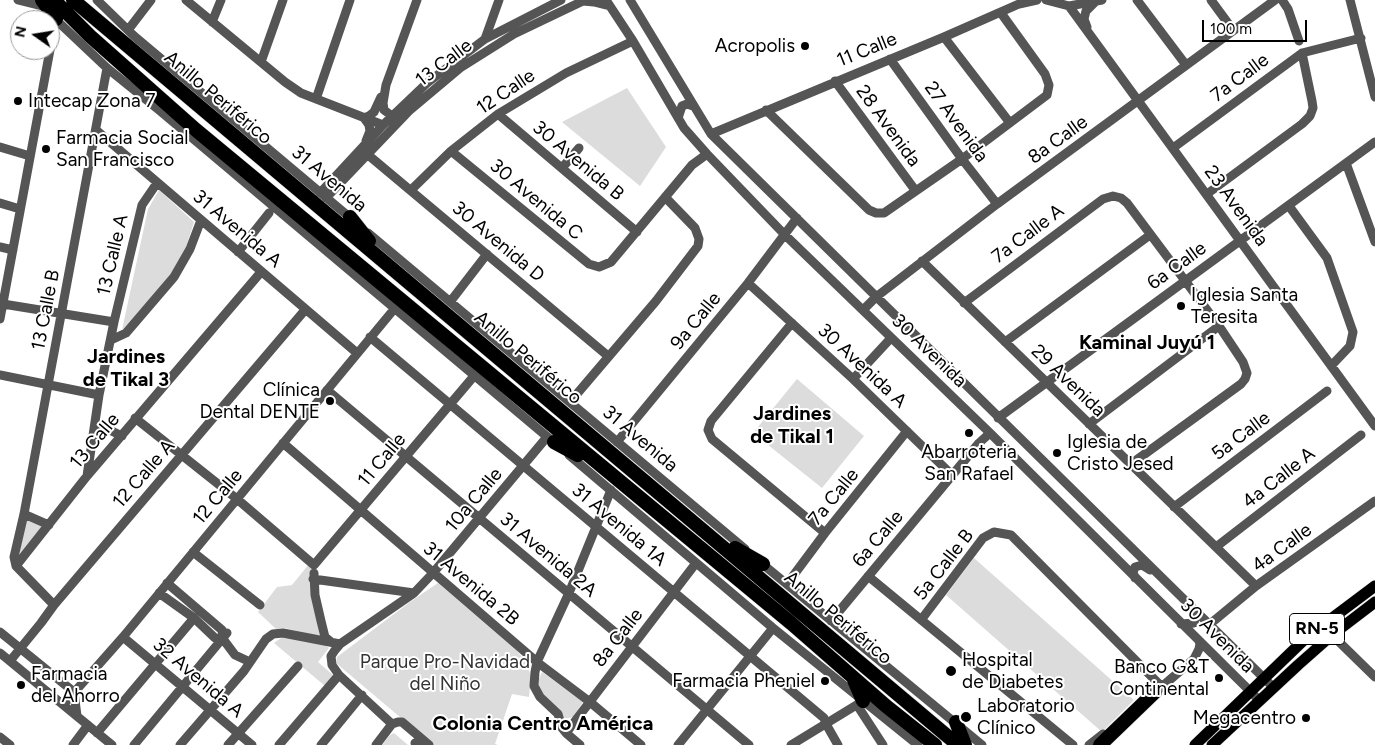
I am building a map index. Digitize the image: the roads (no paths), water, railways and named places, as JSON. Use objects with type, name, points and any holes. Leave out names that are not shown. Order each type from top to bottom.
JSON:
[{"type":"highway","name":"Anillo Periférico","points":[[73,0],[958,745]]},
{"type":"highway","name":"Anillo Periférico","points":[[44,2],[90,36],[196,130],[791,623],[935,745]]},
{"type":"highway","points":[[158,110],[196,130]]},
{"type":"highway","points":[[350,218],[390,267]]},
{"type":"highway","points":[[551,440],[606,470]]},
{"type":"highway","points":[[708,533],[763,564]]},
{"type":"highway","points":[[853,677],[860,703]]},
{"type":"highway","points":[[1100,745],[1159,689]]},
{"type":"highway","points":[[956,722],[965,745]]},
{"type":"main road","name":"RN-5","points":[[1195,745],[1307,637],[1375,586]]},
{"type":"main road","name":"RN-5","points":[[1212,745],[1332,635],[1375,602]]},
{"type":"street","points":[[18,0],[44,2]]},
{"type":"street","name":"31 Avenida","points":[[97,0],[128,30],[350,218],[982,745]]},
{"type":"street","points":[[128,30],[152,0]]},
{"type":"street","points":[[186,0],[284,82],[301,93],[383,125]]},
{"type":"street","points":[[212,22],[221,0]]},
{"type":"street","points":[[261,62],[283,0]]},
{"type":"street","points":[[316,99],[350,0]]},
{"type":"street","points":[[364,118],[374,112],[386,85],[417,0]]},
{"type":"street","points":[[486,39],[499,0]]},
{"type":"street","name":"13 Calle","points":[[323,195],[365,143],[427,83],[486,39],[561,0]]},
{"type":"street","name":"30 Avenida","points":[[630,0],[711,134],[1274,688]]},
{"type":"street","name":"11 Calle","points":[[711,134],[1019,4],[1037,0]]},
{"type":"street","points":[[1046,0],[1070,6],[1099,1]]},
{"type":"street","points":[[1137,0],[1186,65]]},
{"type":"street","points":[[1211,0],[1233,30]]},
{"type":"street","name":"8a Calle","points":[[863,310],[876,297],[997,204],[1275,0]]},
{"type":"street","points":[[1282,0],[1288,9],[1299,41]]},
{"type":"street","points":[[1350,0],[1375,97]]},
{"type":"street","name":"13 Calle","points":[[323,195],[410,110],[460,68],[514,34],[583,1],[607,2]]},
{"type":"street","points":[[1088,32],[1085,15],[1088,8],[1099,1]]},
{"type":"street","name":"30 Avenida","points":[[607,2],[633,40],[684,128],[707,154],[784,234],[990,434],[1260,701]]},
{"type":"street","name":"23 Avenida","points":[[1070,6],[1375,426]]},
{"type":"street","points":[[766,110],[867,208],[876,213],[888,211],[1045,97],[1049,88],[1045,74],[1001,12]]},
{"type":"street","points":[[60,23],[107,68],[611,490],[860,703],[918,745]]},
{"type":"street","points":[[944,37],[1010,123]]},
{"type":"street","name":"7a Calle","points":[[1173,148],[1302,53],[1361,38]]},
{"type":"street","name":"12 Calle","points":[[411,190],[452,151],[498,114],[566,73],[633,40]]},
{"type":"street","points":[[1207,194],[1302,124],[1310,116],[1313,108],[1302,53]]},
{"type":"street","name":"27 Avenida","points":[[890,59],[997,204]]},
{"type":"street","points":[[0,319],[48,60]]},
{"type":"street","name":"13 Calle B","points":[[15,562],[107,68]]},
{"type":"street","name":"28 Avenida","points":[[835,81],[915,190]]},
{"type":"street","points":[[386,85],[383,103],[384,110],[392,116]]},
{"type":"street","points":[[678,118],[682,106],[687,104],[693,106]]},
{"type":"street","name":"30 Avenida B","points":[[498,114],[637,232]]},
{"type":"street","points":[[364,118],[370,130],[365,143]]},
{"type":"street","name":"31 Avenida A","points":[[96,130],[357,353]]},
{"type":"street","name":"6a Calle","points":[[998,418],[1375,142]]},
{"type":"street","points":[[0,147],[30,156]]},
{"type":"street","points":[[562,168],[579,148]]},
{"type":"street","name":"30 Avenida C","points":[[452,151],[595,267],[611,262],[637,232]]},
{"type":"street","name":"30 Avenida D","points":[[367,154],[608,356]]},
{"type":"street","points":[[637,232],[692,165],[707,154]]},
{"type":"street","points":[[1346,164],[1375,242]]},
{"type":"street","name":"13 Calle A","points":[[86,476],[99,395],[114,322],[142,205],[157,183]]},
{"type":"street","points":[[570,402],[668,285],[698,246],[699,239],[695,228],[665,197]]},
{"type":"street","name":"7a Calle A","points":[[964,302],[1107,197],[1121,198],[1127,203],[1150,235]]},
{"type":"street","points":[[0,203],[20,209]]},
{"type":"street","points":[[1289,206],[1327,258],[1353,332],[1350,346],[1331,366]]},
{"type":"street","points":[[238,252],[269,213]]},
{"type":"street","name":"9a Calle","points":[[617,442],[748,283],[797,218]]},
{"type":"street","points":[[111,340],[126,333],[174,277],[190,249],[201,220]]},
{"type":"street","points":[[1005,342],[1150,235],[1219,326],[1244,362],[1247,373],[1241,384],[1131,464]]},
{"type":"street","points":[[0,247],[13,250]]},
{"type":"street","points":[[450,302],[488,254]]},
{"type":"street","name":"29 Avenida","points":[[922,262],[1256,586]]},
{"type":"street","name":"13 Calle","points":[[15,562],[50,525],[86,476],[261,272]]},
{"type":"street","name":"30 Avenida A","points":[[748,283],[853,379],[952,475]]},
{"type":"street","points":[[3,304],[114,322]]},
{"type":"street","name":"12 Calle","points":[[64,705],[123,637],[395,308]]},
{"type":"street","name":"12 Calle A","points":[[10,661],[54,605],[305,310]]},
{"type":"street","points":[[792,323],[711,421],[708,430],[712,439],[825,533]]},
{"type":"street","points":[[1089,424],[1219,326]]},
{"type":"street","name":"31 Avenida 1A","points":[[370,337],[451,403],[824,718],[838,745]]},
{"type":"street","points":[[853,379],[891,338]]},
{"type":"street","points":[[0,375],[99,395]]},
{"type":"street","name":"11 Calle","points":[[314,565],[474,376]]},
{"type":"street","name":"31 Avenida 2A","points":[[327,390],[749,745]]},
{"type":"street","name":"5a Calle","points":[[1174,506],[1327,391]]},
{"type":"street","points":[[135,418],[236,499],[314,565],[314,579],[323,632],[330,641]]},
{"type":"street","points":[[95,423],[122,436]]},
{"type":"street","name":"7a Calle","points":[[787,584],[825,533],[907,431]]},
{"type":"street","name":"6a Calle","points":[[831,621],[979,443],[990,434]]},
{"type":"street","name":"4a Calle A","points":[[1216,547],[1361,435]]},
{"type":"street","name":"10a Calle","points":[[339,675],[332,665],[331,656],[340,644],[414,593],[524,466],[551,440]]},
{"type":"street","name":"31 Avenida 2B","points":[[283,443],[537,662],[590,702],[641,745]]},
{"type":"street","points":[[580,745],[562,728],[558,714],[540,696],[534,686],[537,662],[569,593],[611,490]]},
{"type":"street","name":"4a Calle","points":[[1210,624],[1256,586],[1375,501]]},
{"type":"street","points":[[24,514],[50,525]]},
{"type":"street","name":"5a Calle B","points":[[922,620],[983,538],[994,532],[1011,535],[1159,689]]},
{"type":"street","points":[[193,552],[260,605]]},
{"type":"street","points":[[15,562],[54,605]]},
{"type":"street","name":"8a Calle","points":[[566,733],[696,563]]},
{"type":"street","points":[[1135,578],[1133,569],[1142,565],[1161,577]]},
{"type":"street","points":[[868,576],[1073,745]]},
{"type":"street","points":[[314,579],[414,593]]},
{"type":"street","points":[[168,583],[222,630],[235,655],[250,662]]},
{"type":"street","points":[[159,593],[194,618],[215,638],[225,636]]},
{"type":"street","points":[[1181,624],[1194,623],[1196,615],[1193,607]]},
{"type":"street","points":[[97,733],[194,618]]},
{"type":"street","points":[[678,745],[773,628]]},
{"type":"street","points":[[0,632],[74,692],[77,716]]},
{"type":"street","points":[[180,745],[244,671],[266,639],[273,634],[283,633],[340,644]]},
{"type":"street","points":[[1332,635],[1375,677]]},
{"type":"street","points":[[134,745],[225,636]]},
{"type":"street","name":"32 Avenida A","points":[[123,637],[252,745]]},
{"type":"street","points":[[1089,745],[1194,659],[1199,649],[1200,644],[1198,641]]},
{"type":"street","points":[[0,653],[112,745]]},
{"type":"street","points":[[1194,659],[1207,655],[1215,657]]},
{"type":"street","points":[[228,745],[298,666]]},
{"type":"street","points":[[279,745],[339,675],[392,724]]},
{"type":"street","points":[[321,745],[362,695]]},
{"type":"street","points":[[791,745],[860,703]]},
{"type":"street","points":[[860,703],[883,745]]},
{"type":"street","points":[[376,745],[392,724],[402,722],[417,742],[429,745]]},
{"type":"street","points":[[72,745],[88,725]]},
{"type":"street","points":[[0,737],[10,745]]},
{"type":"place","name":"Acropolis","points":[[805,46]]},
{"type":"place","name":"Intecap Zona 7","points":[[18,101]]},
{"type":"place","name":"Farmacia Social San Francisco","points":[[46,149]]},
{"type":"place","name":"Iglesia Santa Teresita","points":[[1181,306]]},
{"type":"place","name":"Clínica Dental DENTE","points":[[330,401]]},
{"type":"place","name":"Abarroteria San Rafael","points":[[969,433]]},
{"type":"place","name":"Iglesia de Cristo Jesed","points":[[1057,453]]},
{"type":"place","name":"Hospital de Diabetes","points":[[951,671]]},
{"type":"place","name":"Banco G&T Continental","points":[[1219,678]]},
{"type":"place","name":"Farmacia Pheniel","points":[[825,681]]},
{"type":"place","name":"Farmacia del Ahorro","points":[[21,685]]},
{"type":"place","name":"Laboratorio Clínico","points":[[966,717]]},
{"type":"place","name":"Megacentro","points":[[1306,718]]},
{"type":"district","name":"Kaminal Juyú 1","points":[[1147,343]]},
{"type":"district","name":"Jardines de Tikal 3","points":[[126,368]]},
{"type":"district","name":"Jardines de Tikal 1","points":[[792,426]]},
{"type":"district","name":"Colonia Centro América","points":[[543,724]]},
{"type":"park label","name":"Parque Pro-Navidad del Niño","points":[[445,673]]}]
